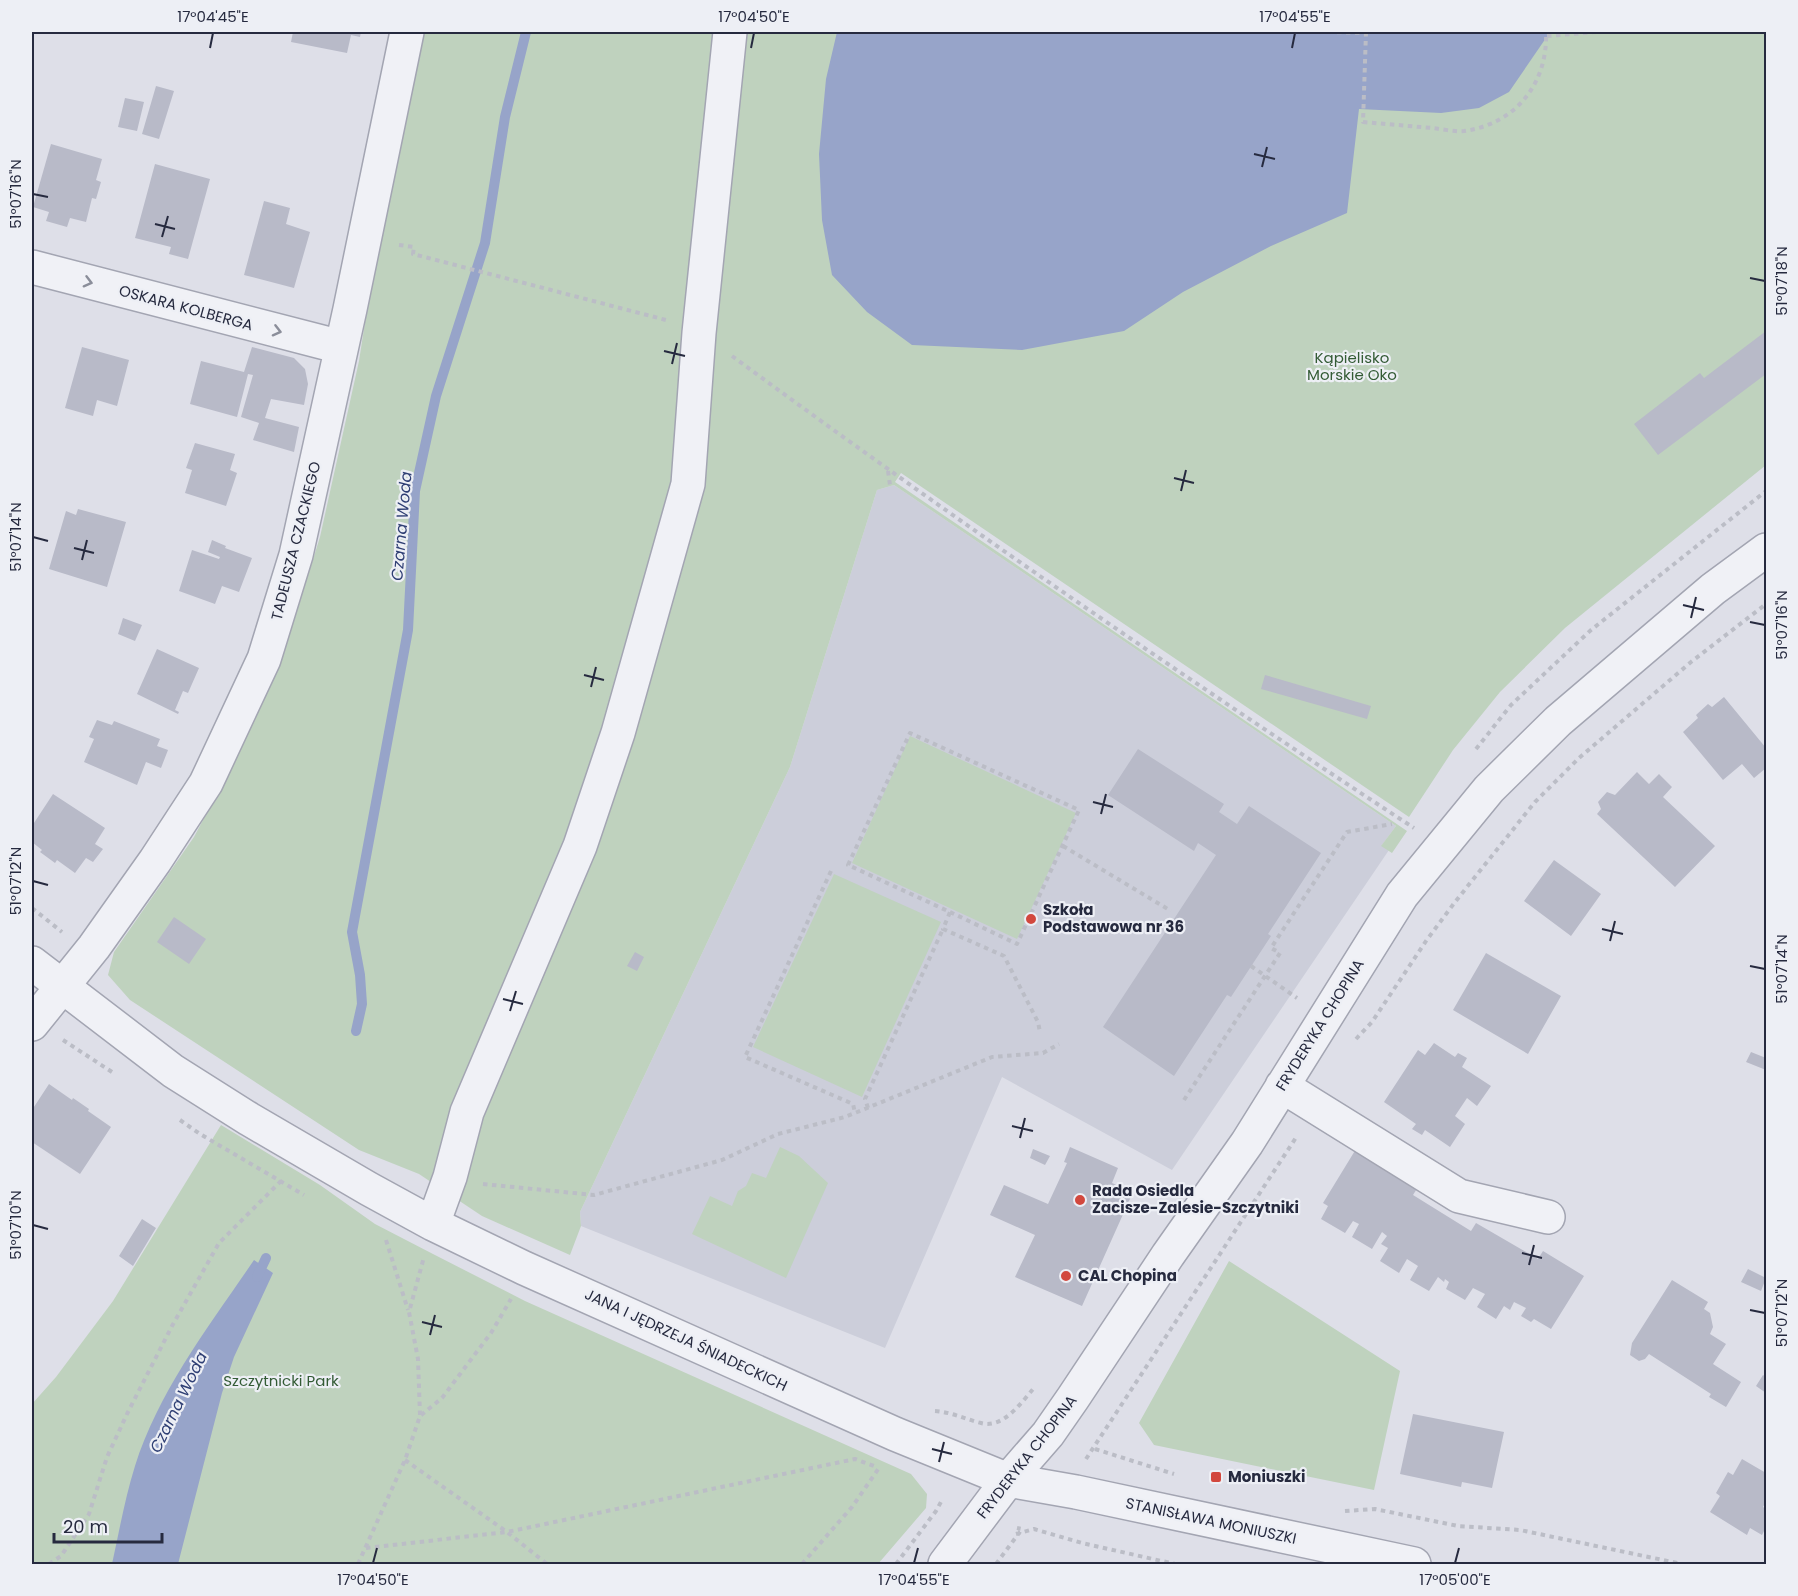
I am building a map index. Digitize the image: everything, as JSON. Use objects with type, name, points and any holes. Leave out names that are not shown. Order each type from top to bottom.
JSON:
[{"type":"street","name":"TADEUSZA CZACKIEGO","points":[[32,1024],[94,947],[155,861],[206,783],[264,659],[296,555],[342,347],[406,32]]},
{"type":"street","points":[[429,1239],[450,1177],[467,1112],[580,846],[618,733],[688,484],[699,333],[730,32]]},
{"type":"street","name":"OSKARA KOLBERGA","points":[[32,267],[342,347]]},
{"type":"street","name":"FRYDERYKA CHOPINA","points":[[945,1564],[1008,1480],[1048,1434],[1073,1398],[1168,1255],[1247,1143],[1402,895],[1489,789],[1558,721],[1713,589],[1767,550]]},
{"type":"street","points":[[32,963],[173,1071],[286,1141]]},
{"type":"street","points":[[1282,1086],[1459,1196],[1548,1217]]},
{"type":"street","name":"JANA I JĘDRZEJA ŚNIADECKICH","points":[[286,1141],[369,1189],[429,1239],[524,1268],[895,1434],[1008,1480]]},
{"type":"street","name":"STANISŁAWA MONIUSZKI","points":[[1008,1480],[1076,1492],[1414,1564]]},
{"type":"path","points":[[1328,32],[1366,32],[1363,122],[1462,131],[1488,125],[1502,118],[1532,91],[1540,75],[1547,50],[1547,34],[1596,32]]},
{"type":"path","points":[[393,244],[414,247],[413,254],[552,289],[682,325],[699,333],[888,471],[1297,752],[1442,848]]},
{"type":"path","points":[[888,471],[890,485]]},
{"type":"path","points":[[1352,1043],[1372,1022],[1426,941],[1535,802],[1579,758],[1691,662],[1767,604]]},
{"type":"path","points":[[910,733],[1079,810],[1017,944],[950,912],[848,865],[910,733]]},
{"type":"path","points":[[1184,1100],[1280,953],[1270,948],[1347,832],[1392,824]]},
{"type":"path","points":[[1063,846],[1171,911]]},
{"type":"path","points":[[831,871],[745,1057],[853,1104],[855,1113]]},
{"type":"path","points":[[32,908],[65,934]]},
{"type":"path","points":[[868,1108],[865,1099],[950,912]]},
{"type":"path","points":[[943,929],[1004,956],[1038,1022],[1040,1032]]},
{"type":"path","points":[[1251,966],[1297,998]]},
{"type":"path","points":[[450,1177],[485,1184],[594,1195],[722,1160],[778,1134],[845,1117],[992,1057],[1043,1053],[1059,1044]]},
{"type":"path","points":[[1181,1476],[1095,1449],[1314,1107]]},
{"type":"path","points":[[49,1564],[61,1556],[89,1514],[107,1457],[127,1414],[172,1326],[219,1243],[281,1182],[286,1141]]},
{"type":"path","points":[[358,1564],[405,1460],[420,1416],[418,1359],[409,1312],[383,1230]]},
{"type":"path","points":[[409,1312],[429,1239]]},
{"type":"path","points":[[420,1416],[442,1398],[491,1333],[517,1287],[524,1268]]},
{"type":"path","points":[[984,1424],[1005,1419],[1023,1402]]},
{"type":"path","points":[[802,1564],[852,1507],[879,1468],[895,1434]]},
{"type":"path","points":[[366,1548],[507,1532],[855,1459],[879,1468]]},
{"type":"path","points":[[405,1460],[507,1532],[547,1564]]},
{"type":"path","points":[[896,1564],[942,1500]]},
{"type":"path","points":[[1339,1512],[1375,1509],[1458,1526],[1520,1530],[1682,1564]]},
{"type":"path","points":[[996,1564],[1022,1529],[1013,1528]]},
{"type":"path","points":[[1016,1534],[1035,1529],[1082,1543],[1176,1564]]},
{"type":"shaded area","name":"Szkoła Podstawowa nr 36","points":[[894,485],[1396,826],[1382,845],[1389,850],[1172,1170],[1002,1077],[885,1348],[581,1226],[580,1212],[790,767],[877,490]]},
{"type":"green space","name":"Kąpielisko Morskie Oko","points":[[421,32],[1766,32],[1766,465],[1565,628],[1500,692],[1453,750],[1409,817],[901,473],[895,482],[1407,831],[1392,853],[1381,846],[1396,826],[894,485],[877,490],[790,767],[580,1212],[581,1226],[570,1255],[482,1216],[419,1174],[359,1150],[130,1000],[108,975],[114,952],[194,837],[238,754],[273,678],[299,604],[320,537],[359,361],[375,258]]},
{"type":"green space","points":[[910,736],[1076,813],[1017,939],[852,863]]},
{"type":"green space","points":[[834,874],[941,922],[862,1097],[753,1047]]},
{"type":"green space","name":"Szczytnicki Park","points":[[221,1125],[320,1185],[375,1224],[525,1301],[911,1474],[927,1494],[926,1508],[878,1564],[32,1564],[32,1404],[56,1377],[113,1301]]},
{"type":"green space","points":[[780,1147],[799,1156],[828,1183],[786,1278],[692,1234],[710,1196],[732,1206],[738,1191],[746,1186],[752,1173],[766,1178]]},
{"type":"green space","points":[[1229,1261],[1400,1371],[1374,1490],[1154,1445],[1139,1423]]},
{"type":"water","points":[[837,32],[1554,32],[1546,38],[1509,92],[1479,108],[1441,113],[1359,109],[1347,213],[1271,246],[1183,292],[1124,331],[1022,350],[912,345],[867,312],[832,275],[822,220],[819,154],[826,79]]},
{"type":"water","points":[[254,1260],[273,1273],[234,1357],[222,1393],[178,1564],[112,1564],[125,1503],[145,1438],[187,1359]]},
{"type":"building","points":[[293,32],[361,32],[360,37],[351,35],[347,53],[291,42]]},
{"type":"building","points":[[156,86],[174,91],[159,139],[142,134]]},
{"type":"building","points":[[125,98],[144,102],[137,131],[118,127]]},
{"type":"building","points":[[51,144],[102,159],[96,180],[101,182],[96,199],[92,198],[86,222],[70,218],[67,227],[46,221],[49,212],[33,207]]},
{"type":"building","points":[[155,164],[210,179],[188,259],[169,254],[171,247],[135,238]]},
{"type":"building","points":[[264,201],[290,208],[286,224],[310,232],[294,288],[244,275]]},
{"type":"building","points":[[1766,331],[1766,374],[1658,455],[1634,424],[1700,373],[1704,378]]},
{"type":"building","points":[[82,347],[129,360],[117,406],[97,400],[93,416],[65,408]]},
{"type":"building","points":[[252,347],[294,358],[305,369],[308,384],[304,405],[271,399],[265,418],[299,427],[294,452],[253,440],[259,423],[241,417],[253,375],[248,374],[237,417],[190,404],[201,361],[244,372]]},
{"type":"building","points":[[195,443],[235,454],[230,470],[237,473],[226,506],[185,493],[192,470],[186,468]]},
{"type":"building","points":[[78,509],[126,522],[107,587],[49,569],[66,511],[76,515]]},
{"type":"building","points":[[212,540],[226,546],[225,548],[252,558],[239,592],[222,586],[215,604],[179,591],[192,550],[219,559],[220,557],[208,552]]},
{"type":"building","points":[[123,618],[142,625],[135,641],[118,634]]},
{"type":"building","points":[[157,649],[199,668],[188,693],[183,691],[175,710],[179,712],[178,714],[137,694]]},
{"type":"building","points":[[1265,675],[1371,706],[1367,719],[1261,689]]},
{"type":"building","points":[[1724,697],[1766,748],[1766,768],[1754,778],[1742,764],[1723,780],[1683,732],[1698,718],[1696,715],[1708,704],[1712,707]]},
{"type":"building","points":[[97,720],[112,725],[114,721],[160,739],[157,746],[168,750],[161,768],[146,762],[137,785],[84,762],[94,739],[89,737]]},
{"type":"building","points":[[1138,749],[1224,804],[1219,812],[1237,824],[1249,806],[1321,853],[1268,934],[1271,936],[1231,997],[1227,995],[1174,1076],[1103,1027],[1216,855],[1198,843],[1194,851],[1108,795]]},
{"type":"building","points":[[1637,772],[1649,784],[1659,774],[1672,787],[1663,797],[1715,846],[1675,887],[1597,814],[1601,809],[1598,802],[1607,792],[1615,795]]},
{"type":"building","points":[[53,794],[105,828],[95,844],[103,849],[93,862],[86,858],[75,873],[57,860],[55,863],[40,852],[42,850],[32,842],[32,826]]},
{"type":"building","points":[[1554,860],[1601,894],[1571,936],[1524,901]]},
{"type":"building","points":[[174,917],[206,939],[189,964],[157,942]]},
{"type":"building","points":[[635,952],[644,957],[637,971],[627,966]]},
{"type":"building","points":[[1486,953],[1561,996],[1528,1054],[1453,1010]]},
{"type":"building","points":[[1434,1043],[1455,1057],[1458,1053],[1467,1058],[1462,1067],[1491,1086],[1477,1106],[1467,1098],[1455,1116],[1465,1124],[1450,1147],[1425,1130],[1422,1135],[1412,1129],[1416,1124],[1384,1102],[1418,1050],[1425,1055]]},
{"type":"building","points":[[1751,1052],[1766,1058],[1766,1070],[1746,1062]]},
{"type":"building","points":[[49,1084],[89,1109],[88,1111],[111,1127],[80,1174],[32,1142],[32,1110]]},
{"type":"building","points":[[1070,1147],[1118,1168],[1112,1183],[1133,1192],[1082,1306],[1015,1277],[1035,1235],[990,1215],[1004,1185],[1048,1204],[1067,1163],[1064,1162]]},
{"type":"building","points":[[1033,1149],[1050,1156],[1045,1165],[1030,1158]]},
{"type":"building","points":[[1356,1149],[1418,1187],[1413,1195],[1471,1231],[1476,1223],[1538,1259],[1543,1251],[1584,1276],[1551,1329],[1534,1319],[1531,1322],[1521,1316],[1526,1308],[1514,1302],[1510,1310],[1504,1306],[1496,1319],[1477,1307],[1485,1294],[1473,1288],[1465,1300],[1446,1289],[1449,1282],[1445,1279],[1444,1282],[1438,1277],[1429,1291],[1410,1280],[1418,1266],[1407,1259],[1399,1273],[1380,1261],[1388,1248],[1381,1244],[1387,1236],[1382,1232],[1372,1249],[1352,1237],[1359,1224],[1353,1221],[1345,1233],[1321,1219],[1328,1206],[1323,1203]]},
{"type":"building","points":[[142,1219],[156,1228],[133,1266],[119,1256]]},
{"type":"building","points":[[1748,1269],[1766,1278],[1761,1291],[1741,1282]]},
{"type":"building","points":[[1672,1280],[1708,1302],[1704,1309],[1710,1313],[1713,1327],[1710,1334],[1726,1344],[1713,1364],[1741,1382],[1726,1407],[1709,1397],[1711,1394],[1649,1354],[1645,1359],[1639,1361],[1630,1355],[1632,1343]]},
{"type":"building","points":[[1763,1375],[1766,1377],[1766,1393],[1756,1386]]},
{"type":"building","points":[[1413,1414],[1504,1432],[1492,1488],[1462,1482],[1461,1487],[1400,1474]]},
{"type":"building","points":[[1742,1459],[1766,1473],[1766,1501],[1763,1507],[1766,1509],[1766,1527],[1762,1535],[1750,1528],[1747,1535],[1710,1512],[1720,1496],[1716,1493],[1728,1472],[1733,1475]]},
{"type":"waterway","name":"Czarna Woda","points":[[356,1031],[362,1004],[360,975],[352,932],[408,630],[415,491],[436,396],[485,243],[505,117],[526,32]]},
{"type":"waterway","name":"Czarna Woda","points":[[257,1277],[266,1258]]},
{"type":"place","name":"Szkoła Podstawowa nr 36","points":[[1031,919]]},
{"type":"place","name":"Rada Osiedla Zacisze-Zalesie-Szczytniki","points":[[1080,1200]]},
{"type":"place","name":"CAL Chopina","points":[[1066,1276]]},
{"type":"place","name":"Moniuszki","points":[[1216,1477]]}]
